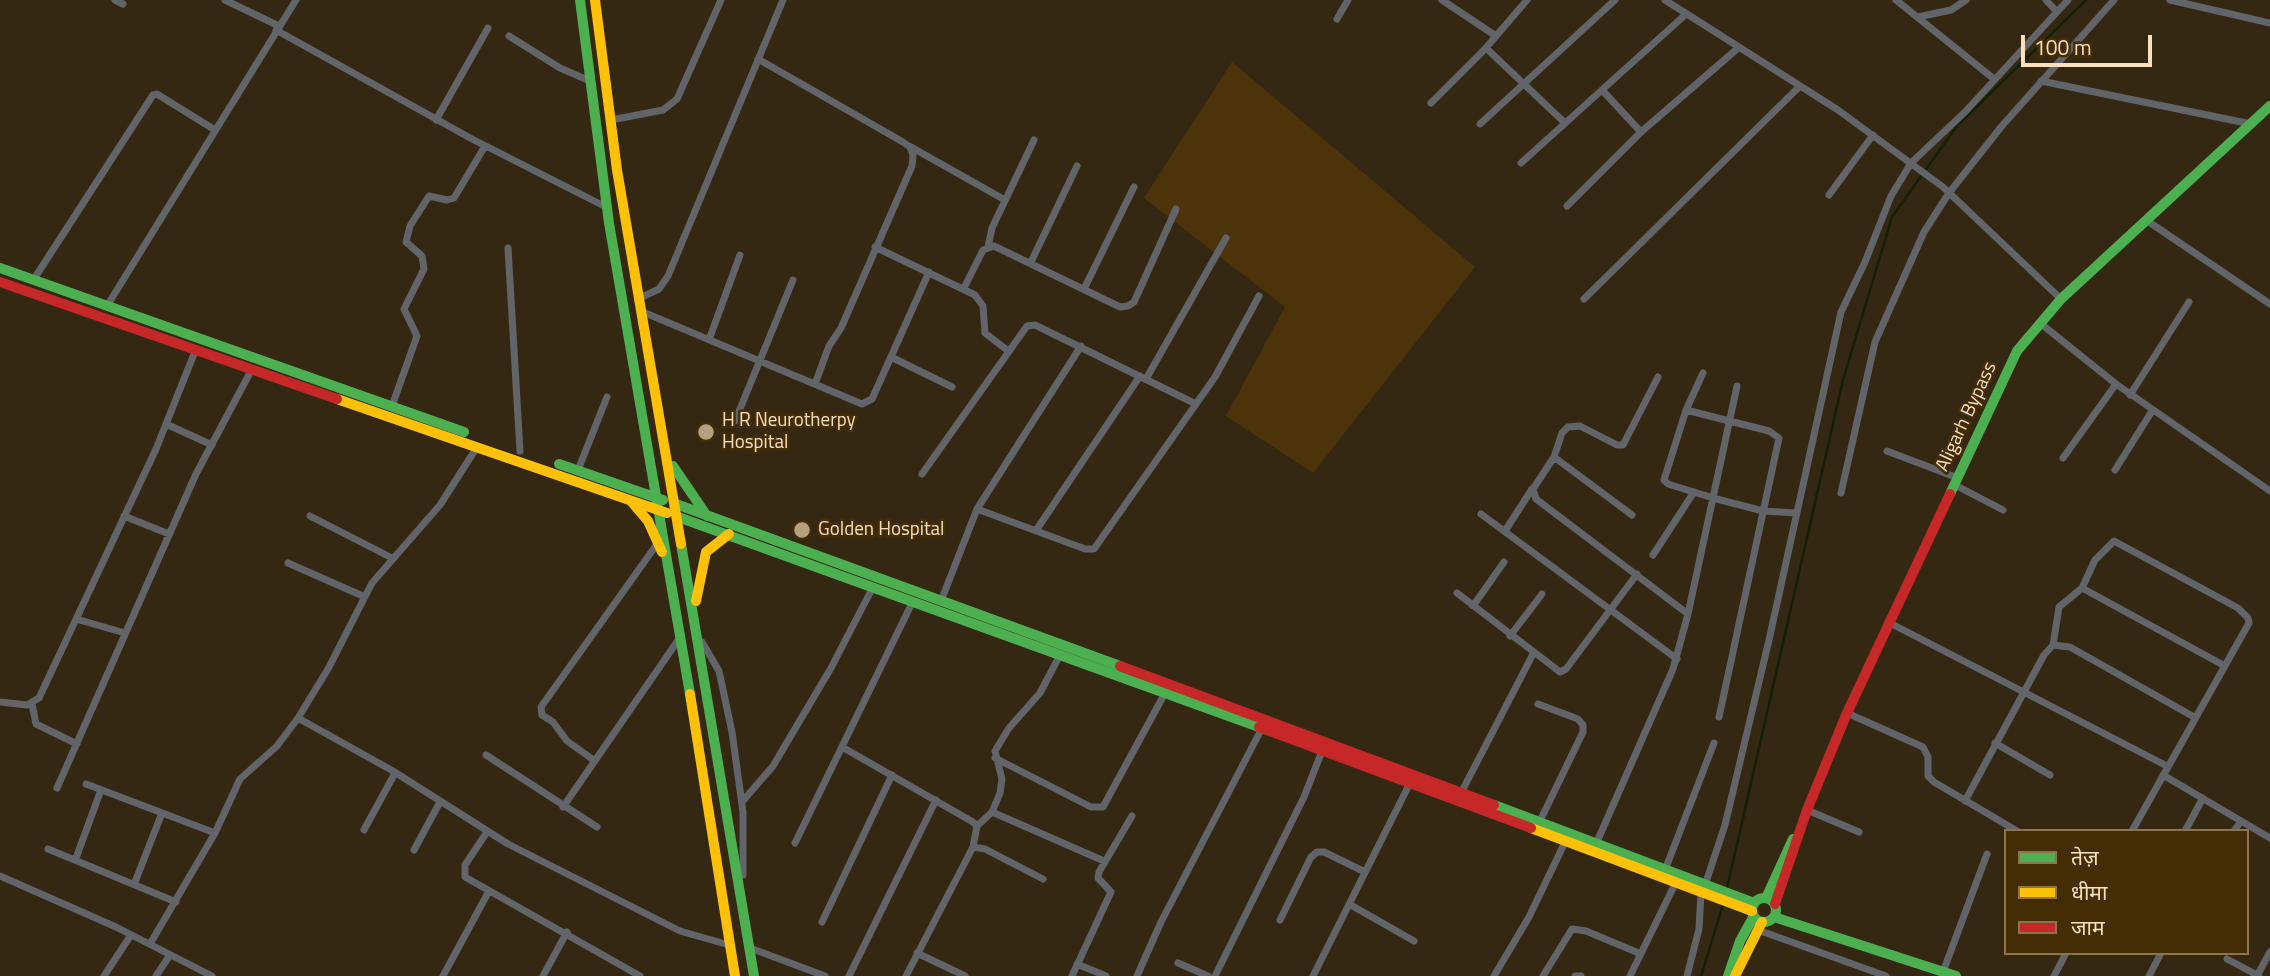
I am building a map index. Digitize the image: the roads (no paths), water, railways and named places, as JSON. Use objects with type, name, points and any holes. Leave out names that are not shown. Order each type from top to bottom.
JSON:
[{"type":"main road","points":[[580,0],[607,207],[650,463],[661,511],[735,976]]},
{"type":"main road","points":[[595,0],[611,120],[642,311],[754,976]]},
{"type":"main road","name":"Aligarh Bypass","points":[[1773,907],[1806,814],[1847,713],[2017,351],[2062,299],[2270,106]]},
{"type":"main road","points":[[0,268],[108,305],[477,447],[729,534],[1409,785],[1539,823],[1566,839],[1595,845],[1665,870],[1753,913],[1773,907],[1857,942],[1956,976]]},
{"type":"main road","points":[[0,282],[252,368],[283,373],[391,406],[676,504],[941,601],[1459,798],[1675,884],[1707,891]]},
{"type":"main road","points":[[667,452],[691,495],[707,516]]},
{"type":"main road","points":[[624,486],[644,477],[650,463]]},
{"type":"main road","points":[[629,500],[648,520],[671,573]]},
{"type":"main road","points":[[694,614],[706,552],[729,534]]},
{"type":"main road","points":[[1728,976],[1753,913],[1773,907]]},
{"type":"main road","points":[[1735,976],[1753,913]]},
{"type":"street","points":[[114,0],[123,4]]},
{"type":"street","points":[[225,0],[436,120],[607,207]]},
{"type":"street","points":[[101,317],[296,0]]},
{"type":"street","points":[[611,120],[663,110],[677,99],[721,0]]},
{"type":"street","points":[[640,298],[659,289],[668,276],[783,0]]},
{"type":"street","points":[[1337,19],[1348,0]]},
{"type":"street","points":[[1442,0],[1496,36]]},
{"type":"street","points":[[1432,103],[1486,48],[1527,0]]},
{"type":"street","points":[[1480,124],[1615,0]]},
{"type":"street","points":[[1665,0],[1873,135],[1946,190],[2062,299]]},
{"type":"street","points":[[1896,0],[1994,79]]},
{"type":"street","points":[[1917,17],[1951,10],[1966,0]]},
{"type":"street","points":[[2046,0],[2057,12]]},
{"type":"street","points":[[1687,976],[1725,825],[1841,312],[1865,262],[1891,196],[1914,166],[2067,0]]},
{"type":"street","points":[[1841,493],[1882,320],[1946,190],[2114,0]]},
{"type":"street","points":[[2170,0],[2270,23]]},
{"type":"street","points":[[1521,163],[1685,15]]},
{"type":"street","points":[[436,120],[488,28]]},
{"type":"street","points":[[509,36],[560,68],[590,81]]},
{"type":"street","points":[[1486,48],[1565,123]]},
{"type":"street","points":[[1567,206],[1641,132],[1737,49]]},
{"type":"street","points":[[758,59],[1005,200]]},
{"type":"street","points":[[2041,81],[2251,124]]},
{"type":"street","points":[[1584,299],[1799,87]]},
{"type":"street","points":[[1602,90],[1641,132]]},
{"type":"street","points":[[34,279],[153,95],[159,95],[215,130]]},
{"type":"street","points":[[1829,195],[1873,135]]},
{"type":"street","points":[[964,288],[988,247],[992,228],[1034,140]]},
{"type":"street","points":[[391,406],[416,336],[404,309],[424,269],[422,256],[406,242],[410,226],[429,196],[447,200],[454,198],[485,146]]},
{"type":"street","points":[[815,383],[912,166],[914,155],[910,147]]},
{"type":"street","points":[[1031,262],[1077,166]]},
{"type":"street","points":[[1084,289],[1134,187]]},
{"type":"street","points":[[988,247],[994,246],[1031,262],[1120,307],[1128,306],[1134,302],[1176,209]]},
{"type":"street","points":[[2146,220],[2270,304]]},
{"type":"street","points":[[1037,529],[1143,377],[1226,238]]},
{"type":"street","points":[[875,247],[964,288],[981,301],[985,333],[1007,350]]},
{"type":"street","points":[[508,248],[520,451]]},
{"type":"street","points":[[710,337],[740,255]]},
{"type":"street","points":[[642,311],[710,337],[856,401],[868,403],[929,272]]},
{"type":"street","points":[[735,421],[793,280]]},
{"type":"street","points":[[977,509],[1037,529],[1085,550],[1094,550],[1221,367],[1259,296]]},
{"type":"street","points":[[2130,395],[2189,302]]},
{"type":"street","points":[[2040,323],[2130,395],[2270,491]]},
{"type":"street","points":[[922,474],[1021,331],[1035,325],[1196,404]]},
{"type":"street","points":[[941,601],[977,509],[1081,346]]},
{"type":"street","points":[[0,702],[32,704],[39,698],[166,424],[195,349]]},
{"type":"street","points":[[891,358],[952,387]]},
{"type":"street","points":[[57,788],[169,534],[252,368]]},
{"type":"street","points":[[1703,373],[1686,410],[1664,480],[1713,498],[1763,510],[1796,513]]},
{"type":"street","points":[[1505,531],[1554,457],[1562,433],[1574,425],[1617,445],[1623,445],[1658,377]]},
{"type":"street","points":[[2063,458],[2116,384]]},
{"type":"street","points":[[1595,845],[1677,659],[1737,386]]},
{"type":"street","points":[[578,470],[607,397]]},
{"type":"street","points":[[1686,410],[1778,435],[1719,717]]},
{"type":"street","points":[[2115,470],[2152,411]]},
{"type":"street","points":[[166,424],[212,445]]},
{"type":"street","points":[[150,944],[215,833],[240,779],[277,746],[298,718],[328,669],[365,597],[392,558],[440,505],[477,447]]},
{"type":"street","points":[[1887,451],[1957,482],[2003,510]]},
{"type":"street","points":[[1554,457],[1632,515]]},
{"type":"street","points":[[1532,489],[1536,499],[1688,614]]},
{"type":"street","points":[[1653,555],[1694,492]]},
{"type":"street","points":[[1481,514],[1677,659]]},
{"type":"street","points":[[124,516],[169,534]]},
{"type":"street","points":[[310,516],[392,558]]},
{"type":"street","points":[[1965,801],[2043,654],[2053,645],[2059,607],[2082,588],[2092,564],[2106,546],[2114,541],[2244,612],[2249,623],[2133,829]]},
{"type":"street","points":[[595,761],[567,741],[553,722],[542,715],[541,707],[658,543]]},
{"type":"street","points":[[288,562],[365,597]]},
{"type":"street","points":[[1473,606],[1504,562]]},
{"type":"street","points":[[1457,593],[1554,670],[1566,669],[1637,574]]},
{"type":"street","points":[[742,802],[773,766],[831,668],[873,587]]},
{"type":"street","points":[[2082,588],[2225,666]]},
{"type":"street","points":[[1510,636],[1542,594]]},
{"type":"street","points":[[795,842],[913,601]]},
{"type":"street","points":[[76,620],[125,634]]},
{"type":"street","points":[[1888,622],[2167,766]]},
{"type":"street","points":[[563,807],[681,635]]},
{"type":"street","points":[[698,636],[722,682],[742,802],[742,903]]},
{"type":"street","points":[[2053,645],[2070,647],[2194,718]]},
{"type":"street","points":[[1459,798],[1533,654]]},
{"type":"street","points":[[906,976],[973,847],[977,826],[992,812],[1002,779],[995,758],[998,746],[1040,693],[1060,655]]},
{"type":"street","points":[[995,758],[1091,807],[1103,807],[1165,693]]},
{"type":"street","points":[[32,704],[36,724],[77,744]]},
{"type":"street","points":[[1538,704],[1578,719],[1583,725],[1583,732],[1539,823]]},
{"type":"street","points":[[1847,713],[1923,747],[1928,757],[1928,776],[2014,829]]},
{"type":"street","points":[[298,718],[394,773],[487,832],[680,931],[730,945]]},
{"type":"street","points":[[1137,976],[1161,922],[1262,729]]},
{"type":"street","points":[[1665,870],[1714,743]]},
{"type":"street","points":[[1995,743],[2050,775]]},
{"type":"street","points":[[842,747],[977,826]]},
{"type":"street","points":[[1215,976],[1304,797],[1322,751]]},
{"type":"street","points":[[486,755],[597,827]]},
{"type":"street","points":[[364,830],[394,773]]},
{"type":"street","points":[[822,922],[892,775]]},
{"type":"street","points":[[2163,775],[2270,838]]},
{"type":"street","points":[[86,783],[215,833]]},
{"type":"street","points":[[1313,976],[1409,785]]},
{"type":"street","points":[[76,858],[102,790]]},
{"type":"street","points":[[2186,829],[2203,798]]},
{"type":"street","points":[[849,976],[936,800]]},
{"type":"street","points":[[414,849],[440,802]]},
{"type":"street","points":[[992,812],[1104,861]]},
{"type":"street","points":[[135,883],[162,813]]},
{"type":"street","points":[[1806,814],[1859,832]]},
{"type":"street","points":[[1072,976],[1111,892],[1098,878],[1104,861],[1132,816]]},
{"type":"street","points":[[2235,829],[2241,821]]},
{"type":"street","points":[[487,832],[463,870],[465,877],[567,932],[640,976]]},
{"type":"street","points":[[1494,976],[1529,917],[1566,839]]},
{"type":"street","points":[[973,847],[985,849],[1043,879]]},
{"type":"street","points":[[48,849],[76,858],[176,902]]},
{"type":"street","points":[[1280,920],[1311,858],[1317,852],[1324,852],[1366,872]]},
{"type":"street","points":[[1943,972],[1987,854]]},
{"type":"street","points":[[0,876],[131,935],[212,976]]},
{"type":"street","points":[[1630,976],[1675,884]]},
{"type":"street","points":[[443,976],[489,891]]},
{"type":"street","points":[[1349,904],[1414,941]]},
{"type":"street","points":[[1753,913],[1886,976]]},
{"type":"street","points":[[1543,976],[1572,929],[1586,931],[1641,954]]},
{"type":"street","points":[[543,976],[567,932]]},
{"type":"street","points":[[104,976],[131,935]]},
{"type":"street","points":[[749,948],[825,976]]},
{"type":"street","points":[[2227,959],[2258,976],[2270,951]]},
{"type":"street","points":[[917,953],[965,976]]},
{"type":"street","points":[[156,976],[170,955]]},
{"type":"street","points":[[2054,976],[2065,955]]},
{"type":"street","points":[[2149,976],[2160,955]]},
{"type":"street","points":[[1178,963],[1197,974],[1208,976]]},
{"type":"street","points":[[1077,964],[1106,976]]},
{"type":"street","points":[[1575,976],[1581,976]]},
{"type":"waterway","points":[[1727,888],[1843,380],[1892,217],[1957,126],[2086,0]]},
{"type":"waterway","points":[[1701,976],[1723,905]]},
{"type":"place","name":"H R Neurotherpy Hospital","points":[[706,432]]},
{"type":"place","name":"Golden Hospital","points":[[802,530]]}]
